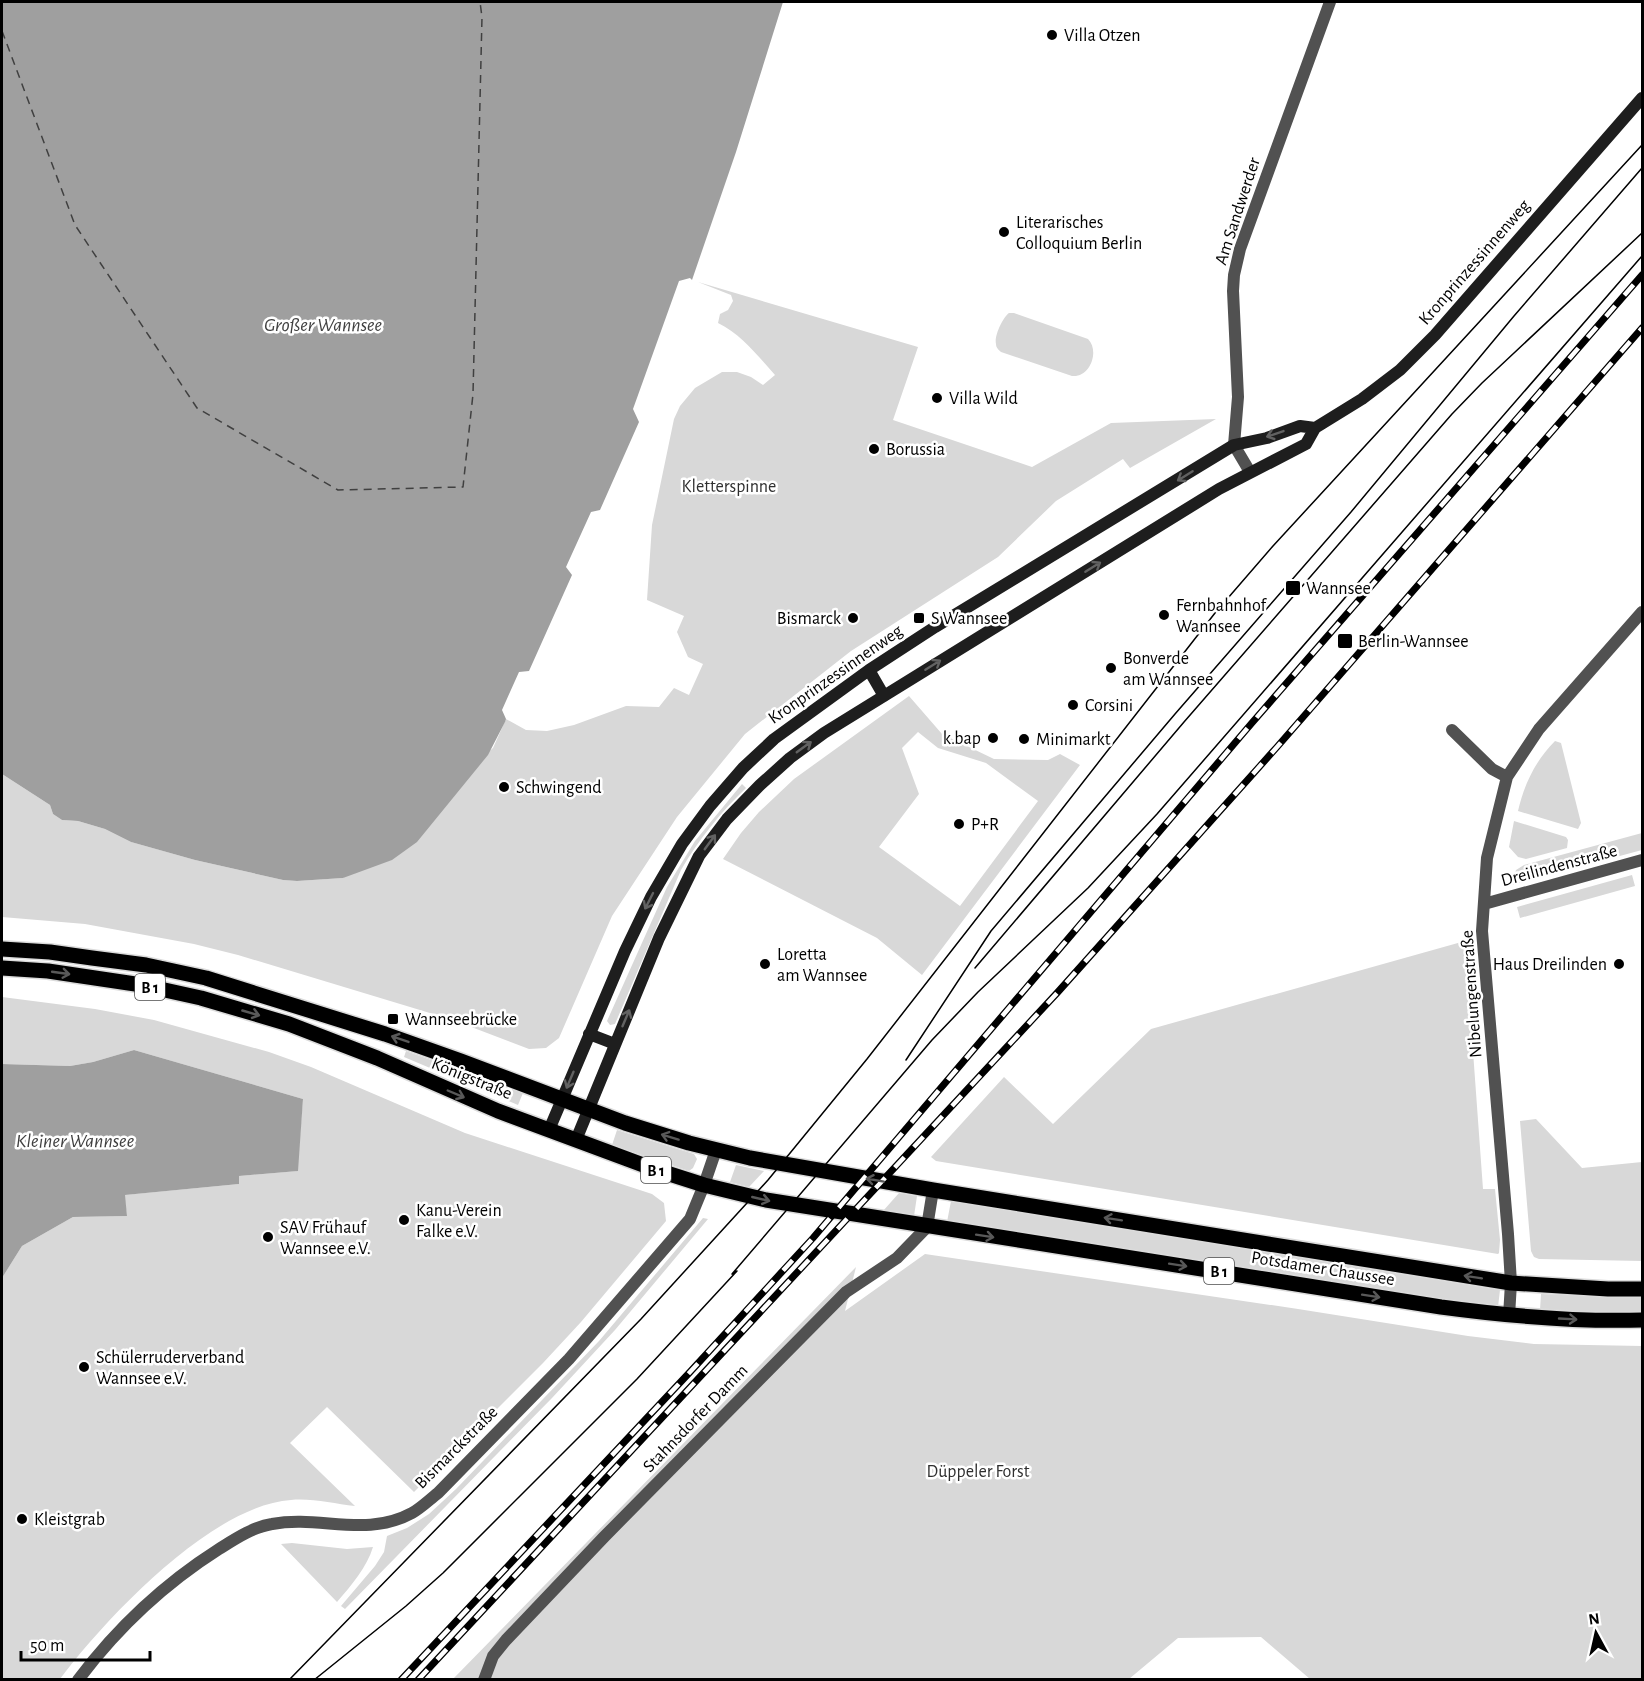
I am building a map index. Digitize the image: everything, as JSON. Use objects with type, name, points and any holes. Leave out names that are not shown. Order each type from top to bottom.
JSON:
[{"type":"main road","name":"Kronprinzessinnenweg","points":[[576,1140],[659,938],[699,856],[727,819],[789,758],[824,733],[1250,472],[1306,444],[1315,428],[1362,399],[1400,370],[1435,335],[1642,98]]},
{"type":"main road","name":"Kronprinzessinnenweg","points":[[549,1130],[625,951],[651,897],[682,844],[710,807],[743,768],[774,739],[869,670],[934,627],[1234,445],[1267,438],[1300,426],[1315,428]]},
{"type":"main road","points":[[869,670],[884,696]]},
{"type":"main road","name":"Königstraße","points":[[2,950],[61,953],[146,965],[206,978],[385,1034],[654,1132],[716,1150],[933,1190]]},
{"type":"main road","name":"Königstraße","points":[[2,968],[48,971],[142,985],[223,1005],[294,1026],[549,1130],[704,1185],[766,1200],[927,1227]]},
{"type":"main road","points":[[589,1034],[615,1044]]},
{"type":"main road","name":"Potsdamer Chaussee","points":[[933,1190],[1511,1284],[1642,1289]]},
{"type":"main road","name":"Potsdamer Chaussee","points":[[927,1227],[1509,1316],[1606,1321],[1642,1320]]},
{"type":"street","name":"Am Sandwerder","points":[[1234,445],[1238,397],[1233,291],[1238,258],[1330,2]]},
{"type":"street","points":[[1234,445],[1250,472]]},
{"type":"street","name":"Nibelungenstraße","points":[[1509,1316],[1511,1284],[1482,931],[1487,858],[1507,777],[1539,729],[1642,612]]},
{"type":"street","points":[[1452,730],[1492,769],[1507,777]]},
{"type":"street","name":"Dreilindenstraße","points":[[1484,904],[1642,860]]},
{"type":"street","name":"Bismarckstraße","points":[[78,1680],[105,1647],[175,1579],[250,1531],[270,1524],[292,1521],[353,1526],[378,1525],[413,1512],[438,1494],[569,1359],[690,1219],[716,1150]]},
{"type":"street","points":[[927,1227],[933,1190]]},
{"type":"street","name":"Stahnsdorfer Damm","points":[[484,1680],[493,1656],[506,1640],[604,1537],[846,1292],[897,1258],[927,1227]]},
{"type":"green space","name":"Kletterspinne","points":[[698,282],[918,347],[893,420],[1032,467],[1111,423],[1216,419],[1130,468],[1123,459],[1056,501],[998,557],[851,651],[745,734],[677,817],[612,916],[559,1038],[546,1048],[529,1049],[453,1020],[238,955],[194,944],[85,924],[2,917],[2,774],[50,805],[53,814],[62,820],[78,821],[105,829],[131,842],[195,860],[283,880],[343,878],[493,748],[506,719],[526,730],[547,731],[574,725],[626,706],[659,707],[674,688],[689,695],[703,664],[688,657],[677,632],[684,616],[647,600],[652,525],[674,419],[680,406],[695,388],[722,372],[737,372],[763,385],[775,375],[742,339],[718,323],[720,314],[728,310],[733,301],[731,295]]},
{"type":"green space","points":[[1009,313],[1088,339],[1093,350],[1093,357],[1088,368],[1084,373],[1072,376],[1001,352],[996,347],[996,336]]},
{"type":"green space","points":[[909,696],[942,734],[994,759],[1048,760],[1060,754],[1080,765],[922,975],[877,938],[723,859],[759,812],[794,779]],"holes":[[[918,732],[938,748],[986,763],[1038,801],[960,906],[879,847],[919,794],[902,748]]]},
{"type":"green space","points":[[1555,741],[1561,743],[1581,823],[1578,829],[1518,811],[1531,774]]},
{"type":"green space","points":[[742,784],[746,788],[711,826],[681,870],[615,1024],[610,1025],[607,1021],[667,887],[695,841]]},
{"type":"green space","points":[[1514,821],[1566,837],[1567,848],[1526,859],[1518,857],[1509,847]]},
{"type":"green space","points":[[1642,833],[1642,850],[1512,885],[1516,870],[1524,865]]},
{"type":"green space","points":[[1632,875],[1635,886],[1520,918],[1517,907]]},
{"type":"green space","points":[[1465,941],[1483,1189],[1495,1189],[1500,1240],[1498,1254],[936,1161],[931,1157],[1004,1077],[1053,1124],[1151,1029]]},
{"type":"green space","points":[[2,997],[95,1009],[154,1020],[269,1052],[311,1067],[465,1133],[652,1194],[664,1203],[666,1221],[581,1322],[543,1363],[414,1492],[327,1407],[290,1443],[355,1506],[315,1500],[291,1500],[260,1507],[228,1522],[195,1543],[132,1597],[104,1626],[60,1679],[2,1679],[2,1278],[22,1246],[73,1217],[127,1216],[124,1195],[239,1184],[238,1176],[297,1171],[303,1099],[134,1050],[70,1066],[2,1064]]},
{"type":"green space","points":[[406,1051],[523,1093],[518,1105],[404,1057]]},
{"type":"green space","points":[[1536,1119],[1582,1168],[1642,1162],[1642,1261],[1539,1259],[1534,1257],[1531,1251],[1520,1121]]},
{"type":"green space","points":[[617,1130],[694,1154],[697,1159],[689,1171],[612,1145]]},
{"type":"green space","points":[[736,1165],[764,1171],[749,1187],[730,1182]]},
{"type":"green space","points":[[899,1193],[917,1196],[914,1216],[883,1211]]},
{"type":"green space","points":[[951,1201],[1500,1290],[1498,1307],[947,1222]]},
{"type":"green space","points":[[703,1218],[708,1219],[615,1330],[552,1398],[345,1609],[341,1606],[375,1566],[384,1552],[387,1536],[407,1528],[429,1514],[456,1489],[599,1341]]},
{"type":"green space","name":"Düppeler Forst","points":[[925,1254],[1468,1336],[1534,1344],[1642,1346],[1642,1679],[1310,1679],[1261,1637],[1178,1638],[1129,1679],[452,1680],[856,1267],[845,1311]]},
{"type":"green space","points":[[1541,1294],[1642,1297],[1642,1313],[1540,1310]]},
{"type":"green space","points":[[292,1543],[347,1549],[373,1547],[363,1569],[337,1602],[281,1544]]},
{"type":"water","name":"Großer Wannsee","points":[[2,2],[783,2],[736,152],[692,280],[690,278],[679,281],[633,409],[639,422],[600,510],[591,512],[566,567],[572,575],[529,671],[519,672],[502,710],[505,722],[488,755],[417,842],[392,860],[343,878],[283,880],[195,860],[131,842],[105,829],[78,821],[62,820],[53,814],[50,805],[2,774]]},
{"type":"water","name":"Kleiner Wannsee","points":[[134,1050],[303,1099],[298,1171],[239,1176],[239,1184],[125,1195],[127,1216],[73,1217],[22,1246],[2,1278],[2,1064],[70,1066]]},
{"type":"ferry route","points":[[2,31],[75,225],[197,408],[338,490],[463,487],[473,394],[482,17],[480,2]]},
{"type":"tram line","points":[[289,1680],[641,1319],[768,1180],[867,1059],[1215,613],[1273,546],[1642,145]]},
{"type":"tram line","points":[[906,1060],[991,931],[1175,714],[1351,512],[1514,316],[1642,168]]},
{"type":"tram line","points":[[975,968],[1184,722],[1452,414],[1642,233]]},
{"type":"tram line","points":[[314,1680],[443,1573],[637,1379],[737,1271],[732,1274],[932,1040],[978,992],[1088,888],[1157,814],[1642,256]]},
{"type":"railway","points":[[401,1680],[813,1238],[1251,724],[1642,275]]},
{"type":"railway","points":[[418,1680],[1057,993],[1277,747],[1642,328]]},
{"type":"place","name":"Villa Otzen","points":[[1052,35]]},
{"type":"place","name":"Literarisches Colloquium Berlin","points":[[1004,232]]},
{"type":"place","name":"Villa Wild","points":[[937,398]]},
{"type":"place","name":"Borussia","points":[[874,449]]},
{"type":"place","name":"Wannsee","points":[[1293,588]]},
{"type":"place","name":"Fernbahnhof Wannsee","points":[[1164,615]]},
{"type":"place","name":"Bismarck","points":[[853,618]]},
{"type":"place","name":"S Wannsee","points":[[919,618]]},
{"type":"place","name":"Berlin-Wannsee","points":[[1345,641]]},
{"type":"place","name":"Bonverde am Wannsee","points":[[1111,668]]},
{"type":"place","name":"Corsini","points":[[1073,705]]},
{"type":"place","name":"k.bap","points":[[993,738]]},
{"type":"place","name":"Minimarkt","points":[[1024,739]]},
{"type":"place","name":"Schwingend","points":[[504,787]]},
{"type":"place","name":"P+R","points":[[959,824]]},
{"type":"place","name":"Loretta am Wannsee","points":[[765,964]]},
{"type":"place","name":"Haus Dreilinden","points":[[1619,964]]},
{"type":"place","name":"Wannseebrücke","points":[[393,1019]]},
{"type":"place","name":"Kanu-Verein Falke e.V.","points":[[404,1220]]},
{"type":"place","name":"SAV Frühauf Wannsee e.V.","points":[[268,1237]]},
{"type":"place","name":"Schülerruderverband Wannsee e.V.","points":[[84,1367]]},
{"type":"place","name":"Kleistgrab","points":[[22,1519]]}]
